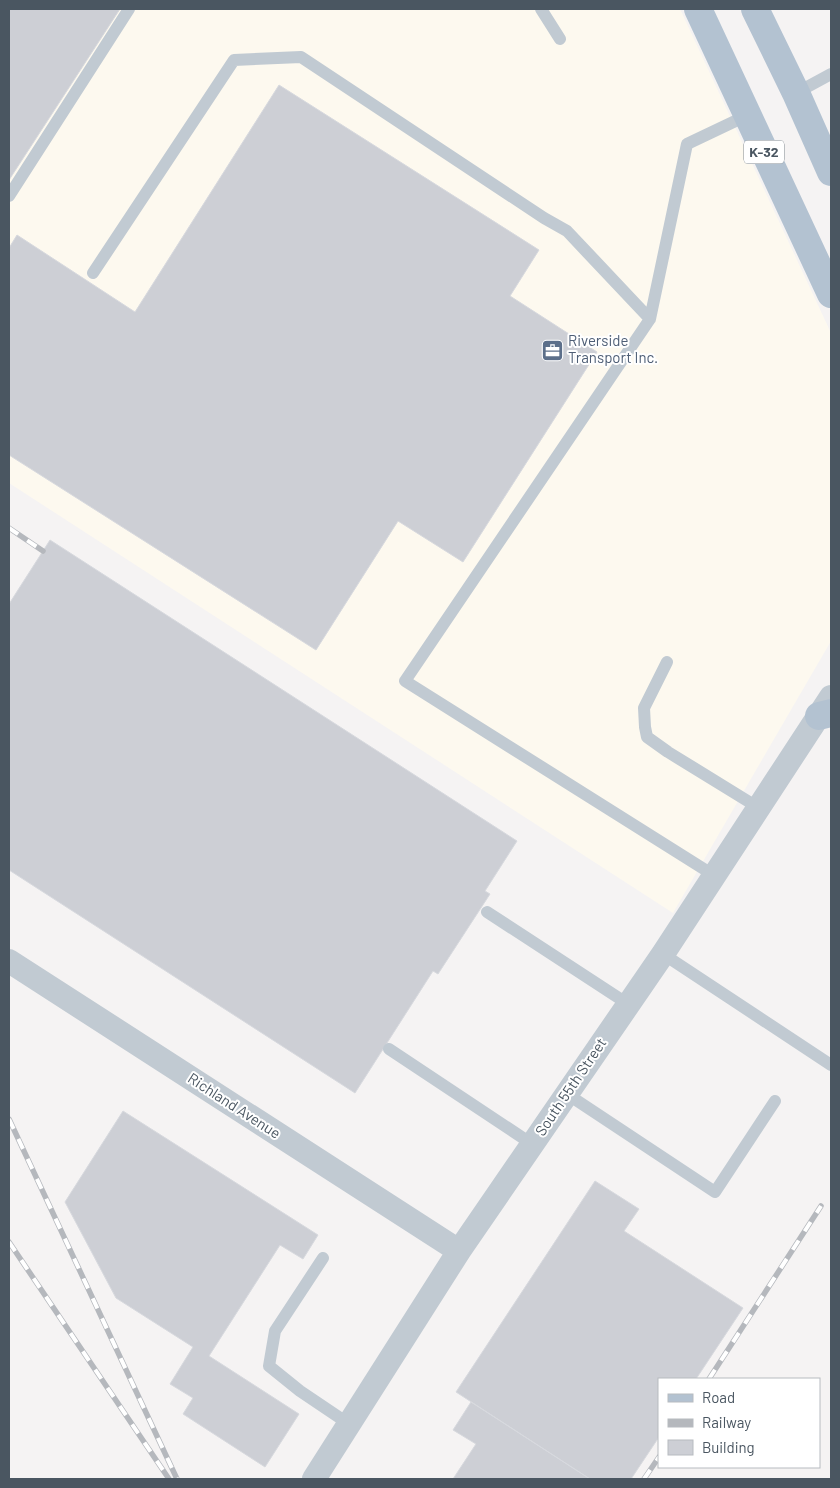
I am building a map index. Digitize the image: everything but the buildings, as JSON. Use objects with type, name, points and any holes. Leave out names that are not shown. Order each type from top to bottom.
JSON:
[{"type":"main road","name":"K-32","points":[[698,9],[831,294]]},
{"type":"main road","points":[[755,9],[796,93],[831,172]]},
{"type":"street","name":"South 55th Street","points":[[314,1479],[459,1251],[664,954],[759,808],[827,709]]},
{"type":"street","name":"Richland Avenue","points":[[9,961],[459,1251]]},
{"type":"lane","points":[[9,196],[129,9]]},
{"type":"lane","points":[[541,9],[560,40]]},
{"type":"lane","points":[[93,273],[234,60],[301,57],[536,212],[568,231],[650,319]]},
{"type":"lane","points":[[796,93],[831,74]]},
{"type":"lane","points":[[715,876],[405,681],[650,319],[687,144],[748,116]]},
{"type":"lane","points":[[667,662],[644,708],[647,737],[759,808]]},
{"type":"lane","points":[[487,912],[628,1004]]},
{"type":"lane","points":[[664,954],[831,1065]]},
{"type":"lane","points":[[389,1049],[532,1144]]},
{"type":"lane","points":[[567,1094],[715,1192],[775,1101]]},
{"type":"lane","points":[[323,1258],[275,1331],[269,1366],[300,1391],[349,1424]]},
{"type":"shaded area","points":[[9,9],[680,9],[831,333],[831,641],[673,913],[9,483]]},
{"type":"railway","points":[[9,528],[43,551]]},
{"type":"railway","points":[[9,1119],[177,1479]]},
{"type":"railway","points":[[710,1378],[821,1206]]},
{"type":"railway","points":[[9,1242],[169,1479]]},
{"type":"railway","points":[[644,1479],[658,1458]]},
{"type":"place","name":"Riverside Transport Inc.","points":[[552,350]]}]
